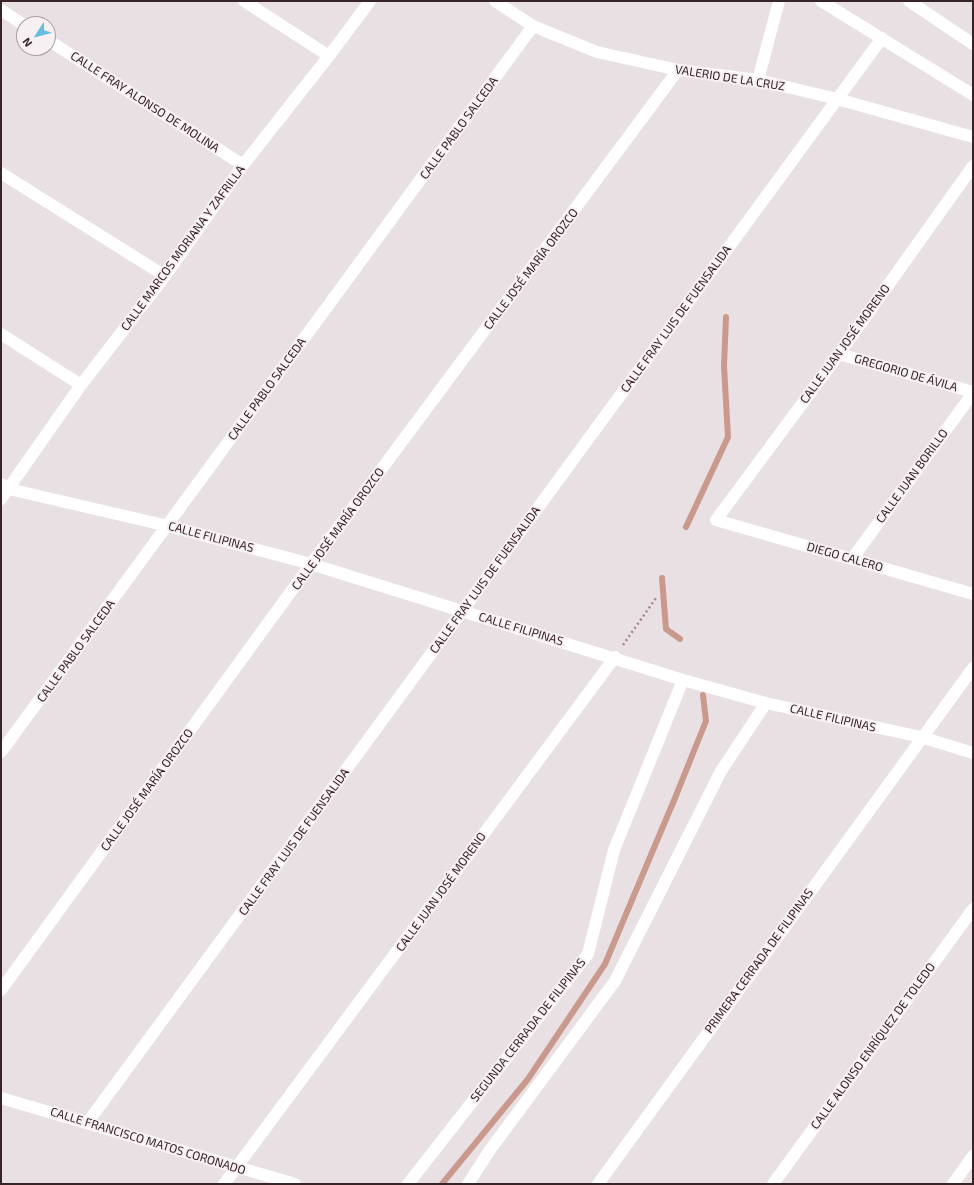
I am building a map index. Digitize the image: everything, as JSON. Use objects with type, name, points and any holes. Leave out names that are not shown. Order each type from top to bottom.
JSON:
[{"type":"street","points":[[244,1],[329,56]]},
{"type":"street","name":"CALLE MARCOS MORIANA Y ZAFRILLA","points":[[1,499],[5,486],[165,276],[243,165],[329,56],[370,1]]},
{"type":"street","name":"VALERIO DE LA CRUZ","points":[[495,1],[533,26],[597,52],[678,70],[758,80],[837,99],[973,137]]},
{"type":"street","points":[[758,80],[779,1]]},
{"type":"street","points":[[822,1],[973,95]]},
{"type":"street","points":[[909,1],[973,44]]},
{"type":"street","points":[[1,10],[16,19]]},
{"type":"street","name":"CALLE PABLO SALCEDA","points":[[1,752],[533,26]]},
{"type":"street","name":"CALLE FRAY LUIS DE FUENSALIDA","points":[[88,1122],[882,38]]},
{"type":"street","name":"CALLE FRAY ALONSO DE MOLINA","points":[[56,45],[243,165]]},
{"type":"street","name":"CALLE JOSÉ MARÍA OROZCO","points":[[1,990],[311,564],[678,70]]},
{"type":"street","name":"CALLE JUAN JOSÉ MORENO","points":[[716,520],[838,354],[973,166]]},
{"type":"street","points":[[1,173],[165,276]]},
{"type":"street","points":[[1,334],[81,385]]},
{"type":"street","name":"GREGORIO DE ÁVILA","points":[[838,354],[973,392]]},
{"type":"street","name":"CALLE JUAN BORILLO","points":[[852,559],[973,392]]},
{"type":"street","name":"CALLE FILIPINAS","points":[[5,486],[168,526],[311,564],[614,657],[683,680],[766,703],[921,737],[973,753]]},
{"type":"street","name":"DIEGO CALERO","points":[[716,520],[973,594]]},
{"type":"street","name":"CALLE JUAN JOSÉ MORENO","points":[[224,1184],[614,657]]},
{"type":"street","name":"PRIMERA CERRADA DE FILIPINAS","points":[[598,1184],[921,737],[973,668]]},
{"type":"street","name":"SEGUNDA CERRADA DE FILIPINAS","points":[[408,1184],[588,954],[614,850],[683,680]]},
{"type":"street","points":[[468,1184],[490,1150],[615,981],[721,771],[766,703]]},
{"type":"street","name":"CALLE ALONSO ENRÍQUEZ DE TOLEDO","points":[[773,1184],[973,909]]},
{"type":"street","name":"CALLE FRANCISCO MATOS CORONADO","points":[[1,1098],[88,1122],[237,1168],[296,1184]]},
{"type":"street","points":[[953,1184],[973,1156]]},
{"type":"path","points":[[614,657],[656,598]]},
{"type":"waterway","points":[[686,527],[728,437],[724,366],[726,317]]},
{"type":"waterway","points":[[662,578],[666,629],[680,639]]},
{"type":"waterway","points":[[442,1184],[528,1079],[605,964],[706,721],[703,695]]}]
